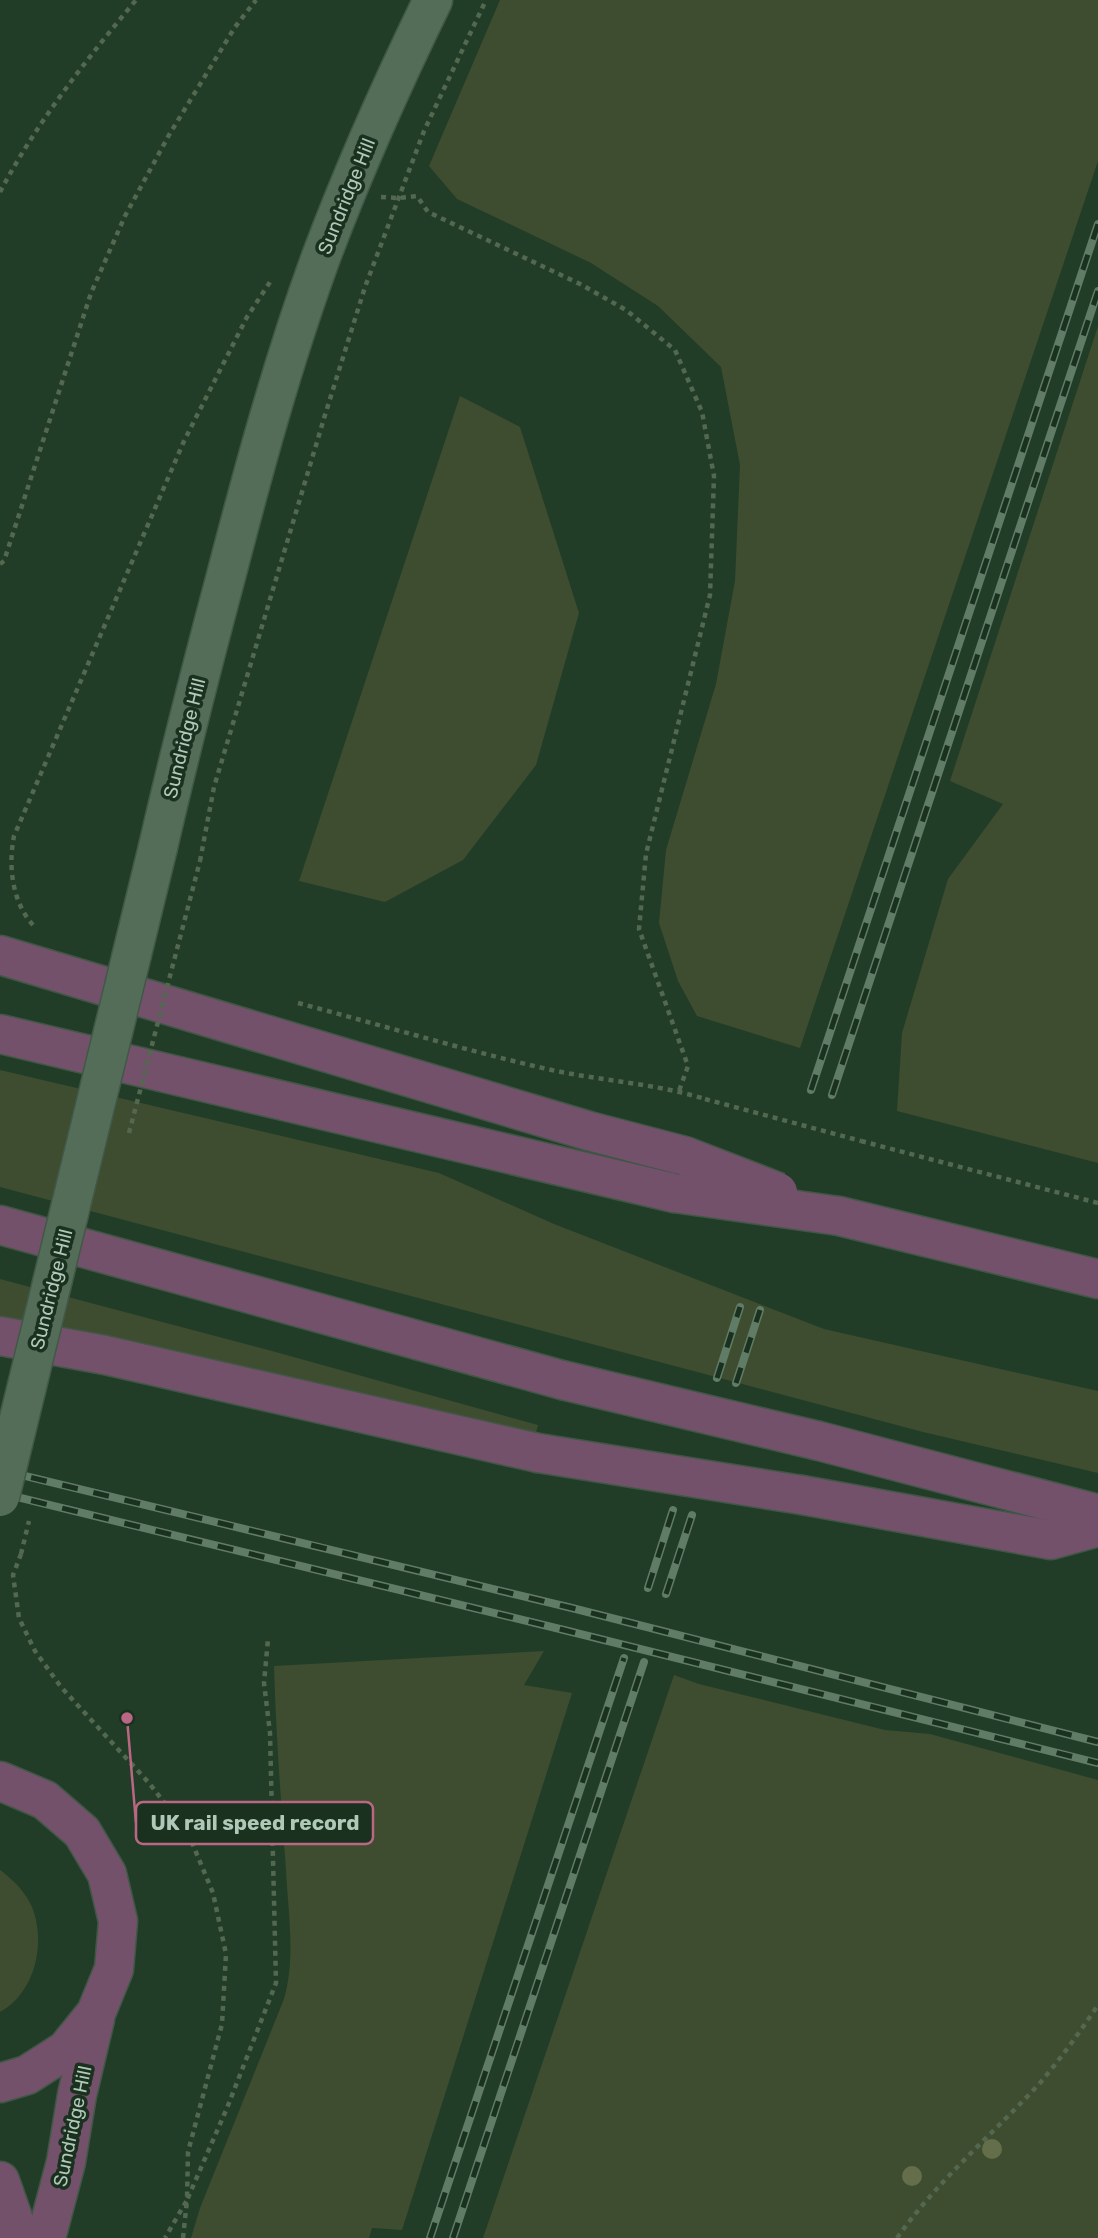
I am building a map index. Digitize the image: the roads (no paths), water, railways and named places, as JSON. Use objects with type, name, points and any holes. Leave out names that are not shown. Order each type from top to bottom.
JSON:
[{"type":"highway","points":[[0,955],[589,1131],[685,1156],[839,1216]]},
{"type":"highway","points":[[0,1034],[674,1193],[839,1216],[1098,1279]]},
{"type":"highway","points":[[0,1225],[562,1380],[819,1441],[1098,1514]]},
{"type":"highway","points":[[0,1336],[106,1355],[538,1453],[802,1495],[1051,1540],[1098,1527]]},
{"type":"highway","points":[[0,1780],[45,1800],[82,1832],[107,1874],[118,1921],[114,1969],[96,2013],[66,2050],[27,2076],[0,2084]]},
{"type":"highway","name":"Sundridge Hill","points":[[46,2238],[66,2162],[77,2095],[96,2013]]},
{"type":"highway","points":[[0,2181],[20,2238]]},
{"type":"main road","name":"Sundridge Hill","points":[[0,1497],[179,756],[256,457],[321,259],[365,147],[433,0]]},
{"type":"railway","points":[[811,1090],[1098,224]]},
{"type":"railway","points":[[832,1095],[1098,291]]},
{"type":"railway","points":[[717,1378],[740,1307]]},
{"type":"railway","points":[[736,1383],[760,1310]]},
{"type":"railway","points":[[0,1470],[572,1608],[1098,1742]]},
{"type":"railway","points":[[0,1493],[1098,1763]]},
{"type":"railway","points":[[648,1588],[673,1510]]},
{"type":"railway","points":[[666,1594],[692,1515]]},
{"type":"railway","points":[[430,2238],[624,1658]]},
{"type":"railway","points":[[453,2238],[644,1662]]},
{"type":"place","name":"UK rail speed record","points":[[127,1718]]}]
